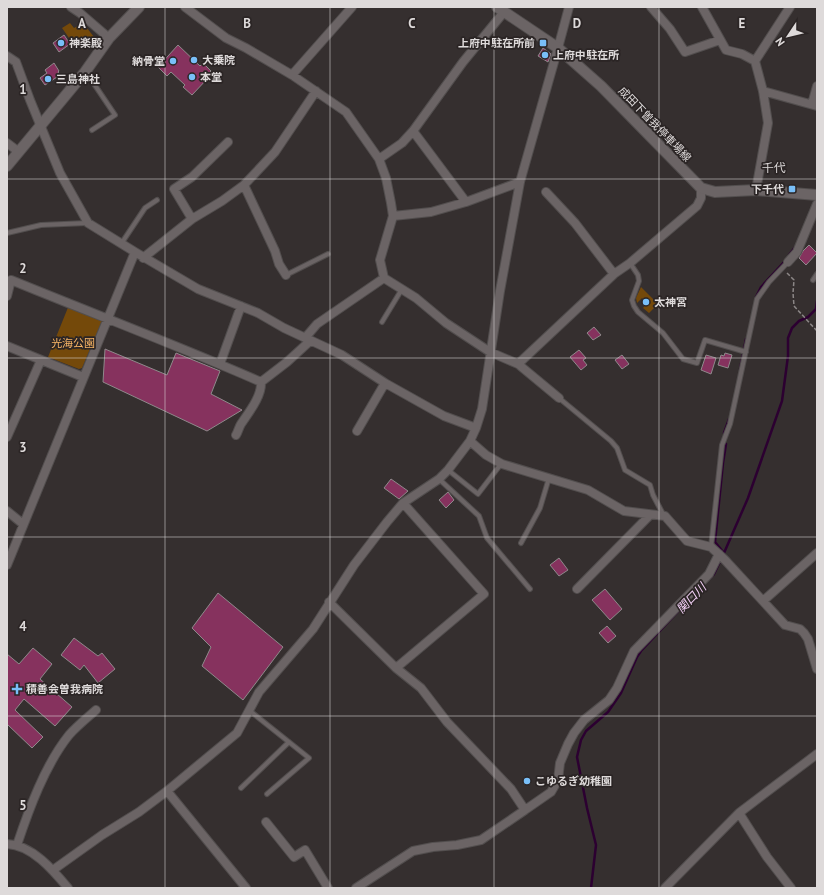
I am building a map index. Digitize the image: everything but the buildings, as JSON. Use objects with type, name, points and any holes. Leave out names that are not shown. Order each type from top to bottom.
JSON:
[{"type":"main road","points":[[7,166],[85,72],[109,38],[139,7]]},
{"type":"main road","name":"成田下曽我停車場線","points":[[501,9],[558,48],[601,86],[702,188]]},
{"type":"main road","points":[[702,188],[715,192],[756,190],[817,195]]},
{"type":"street","points":[[71,7],[109,38]]},
{"type":"street","points":[[185,7],[226,38],[292,75],[346,112],[379,159],[386,178],[393,216],[380,260],[384,278],[416,298],[446,323],[490,352],[518,364],[559,398]]},
{"type":"street","points":[[292,75],[352,7]]},
{"type":"street","points":[[53,870],[102,835],[139,812],[167,791],[237,733],[259,692],[313,628],[354,565],[387,522],[403,503],[439,479],[448,470],[470,441],[482,409],[500,291],[520,182],[558,48],[568,7]]},
{"type":"street","points":[[651,7],[670,29],[685,52],[720,40]]},
{"type":"street","points":[[702,7],[726,50],[742,54],[755,61],[763,91],[768,123],[756,190]]},
{"type":"street","points":[[755,61],[790,7]]},
{"type":"street","points":[[379,159],[402,143],[412,131],[501,9]]},
{"type":"street","points":[[7,56],[16,62],[60,173],[88,223],[143,258],[198,289],[258,313],[308,340],[342,355],[385,383],[444,416],[476,428]]},
{"type":"street","points":[[763,91],[814,105],[817,86]]},
{"type":"street","points":[[143,258],[192,219],[222,201],[244,185],[275,152],[316,91]]},
{"type":"street","points":[[412,131],[466,202]]},
{"type":"street","points":[[192,219],[174,189],[192,177],[228,142]]},
{"type":"street","points":[[7,143],[19,152]]},
{"type":"street","points":[[393,216],[431,212],[466,202],[520,182]]},
{"type":"street","points":[[244,185],[275,251],[279,264],[286,275]]},
{"type":"street","points":[[518,364],[614,274],[630,263],[697,206],[701,198],[702,188]]},
{"type":"street","points":[[546,192],[575,223],[614,274]]},
{"type":"street","points":[[785,266],[797,252],[817,204]]},
{"type":"street","points":[[7,565],[135,252]]},
{"type":"street","points":[[261,382],[287,362],[308,340],[317,324],[384,278]]},
{"type":"street","points":[[7,296],[11,280],[107,320],[178,346],[261,382]]},
{"type":"street","points":[[220,364],[241,306]]},
{"type":"street","points":[[7,346],[83,377]]},
{"type":"street","points":[[7,437],[41,360]]},
{"type":"street","points":[[236,435],[240,424],[246,418],[262,388],[261,382]]},
{"type":"street","points":[[357,430],[385,383]]},
{"type":"street","points":[[470,441],[486,455],[502,464],[588,490],[624,511],[665,516],[687,540],[711,547],[785,625],[800,629],[804,633],[808,639],[817,669]]},
{"type":"street","points":[[396,668],[484,594],[403,503]]},
{"type":"street","points":[[7,511],[23,524]]},
{"type":"street","points":[[577,589],[650,515]]},
{"type":"street","points":[[762,601],[817,553]]},
{"type":"street","points":[[356,888],[413,851],[481,840],[551,792],[558,780],[560,763],[574,733],[584,720],[609,700],[617,688],[634,651],[709,574],[722,557]]},
{"type":"street","points":[[329,602],[396,668],[421,688],[447,722],[511,789],[525,810]]},
{"type":"street","points":[[17,845],[30,808],[59,750],[70,735],[96,710]]},
{"type":"street","points":[[664,888],[739,813],[817,754]]},
{"type":"street","points":[[167,791],[246,888]]},
{"type":"street","points":[[739,813],[766,857],[792,888]]},
{"type":"street","points":[[266,822],[294,857],[305,850],[328,888]]},
{"type":"street","points":[[7,844],[17,845],[27,849],[53,870],[68,888]]},
{"type":"lane","points":[[85,72],[115,115],[92,130]]},
{"type":"lane","points":[[121,244],[146,208],[157,200]]},
{"type":"lane","points":[[7,233],[41,225],[88,223]]},
{"type":"lane","points":[[286,275],[328,254]]},
{"type":"lane","points":[[630,263],[638,275],[639,281],[632,300],[634,306],[638,312],[663,333],[683,359],[697,363],[705,340],[744,352]]},
{"type":"lane","points":[[711,547],[722,445],[730,424],[744,352],[757,299],[766,286],[785,266]]},
{"type":"lane","points":[[813,280],[817,274]]},
{"type":"lane","points":[[382,322],[402,289]]},
{"type":"lane","points":[[559,398],[611,441],[617,448],[625,470],[650,485],[653,496],[665,516]]},
{"type":"lane","points":[[448,470],[478,494],[502,464]]},
{"type":"lane","points":[[521,543],[540,508],[549,478]]},
{"type":"lane","points":[[439,479],[479,516],[487,538],[530,589]]},
{"type":"lane","points":[[250,711],[309,758],[267,794]]},
{"type":"lane","points":[[241,788],[289,742]]},
{"type":"path","points":[[785,266],[794,280],[794,306],[817,331]]},
{"type":"green space","points":[[70,23],[74,28],[83,23],[94,37],[74,45],[62,28]]},
{"type":"green space","points":[[641,287],[658,304],[649,313],[643,308],[647,303],[642,298],[637,303],[636,298]]},
{"type":"green space","name":"光海公園","points":[[69,305],[100,318],[102,321],[82,368],[79,369],[48,357]]},
{"type":"waterway","points":[[789,255],[796,246]]},
{"type":"waterway","points":[[756,297],[761,287],[785,261]]},
{"type":"waterway","name":"関口川","points":[[710,578],[714,574],[724,553],[748,498],[782,401],[788,356],[788,338],[792,328],[799,321],[808,317],[816,309],[817,301]]},
{"type":"waterway","points":[[740,369],[746,339]]},
{"type":"waterway","points":[[724,433],[729,419]]},
{"type":"waterway","points":[[724,553],[715,542],[726,444]]},
{"type":"waterway","name":"関口川","points":[[591,888],[596,845],[577,757],[581,740],[586,731],[608,712],[621,693],[641,651],[701,587]]},
{"type":"place","name":"神楽殿","points":[[61,43]]},
{"type":"place","name":"上府中駐在所前","points":[[543,43]]},
{"type":"place","name":"上府中駐在所","points":[[545,55]]},
{"type":"place","name":"大乗院","points":[[194,60]]},
{"type":"place","name":"納骨堂","points":[[173,61]]},
{"type":"place","name":"本堂","points":[[192,77]]},
{"type":"place","name":"三島神社","points":[[48,79]]},
{"type":"place","name":"下千代","points":[[792,189]]},
{"type":"place","name":"太神宮","points":[[646,302]]},
{"type":"place","name":"積善会曽我病院","points":[[17,689]]},
{"type":"place","name":"こゆるぎ幼稚園","points":[[527,781]]},
{"type":"district","name":"千代","points":[[774,167]]}]
